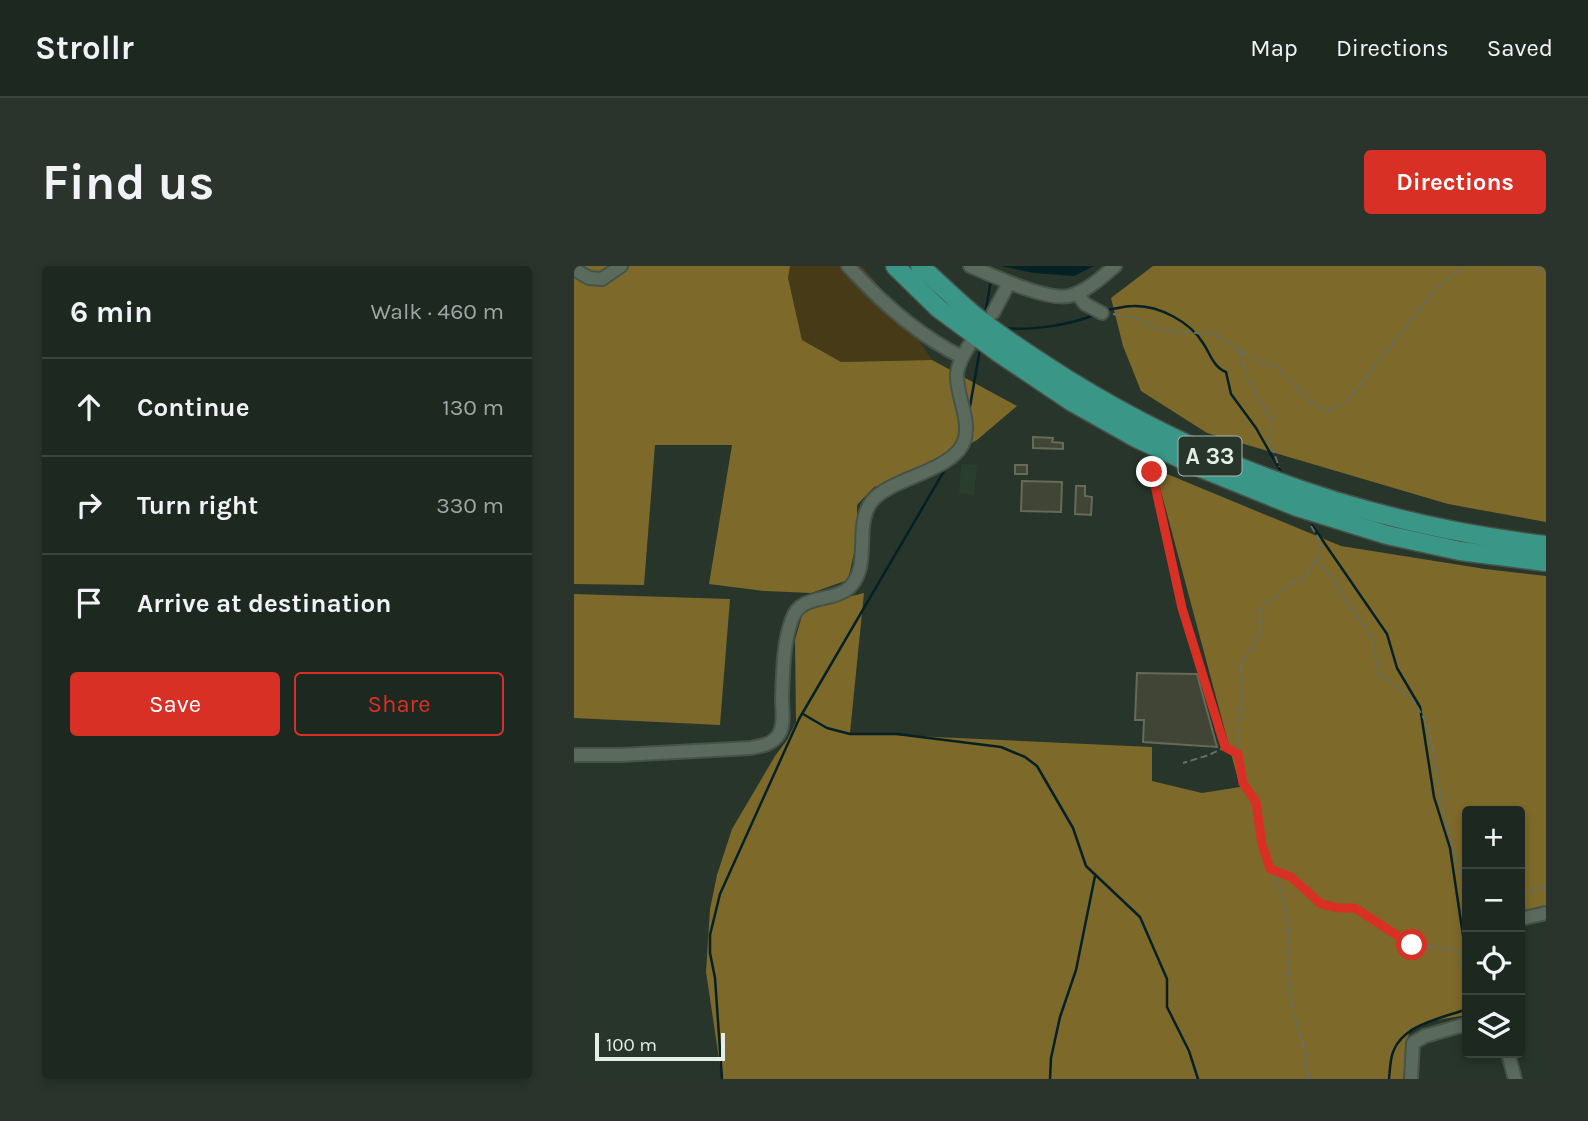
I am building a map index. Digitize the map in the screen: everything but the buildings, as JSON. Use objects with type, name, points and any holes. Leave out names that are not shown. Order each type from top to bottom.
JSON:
[{"type":"highway","name":"A 33","points":[[895,266],[938,308],[1072,402],[1136,438],[1203,469],[1297,507],[1387,535],[1460,551],[1546,562]]},
{"type":"highway","name":"A 33","points":[[920,266],[979,319],[1033,358],[1105,402],[1182,444],[1258,476],[1387,517],[1464,534],[1546,545]]},
{"type":"street","points":[[574,269],[589,278],[602,279],[621,266]]},
{"type":"street","points":[[848,266],[894,311],[945,349],[961,357]]},
{"type":"street","points":[[970,266],[1009,283],[1057,296],[1077,293],[1098,281],[1115,266]]},
{"type":"street","points":[[993,313],[1009,283]]},
{"type":"street","points":[[1077,293],[1085,304],[1102,313]]},
{"type":"street","points":[[574,755],[729,749],[760,746],[775,740],[782,728],[784,661],[790,625],[796,610],[809,601],[836,594],[851,586],[858,573],[864,521],[872,501],[882,493],[951,458],[964,442],[965,420],[957,380],[961,357],[970,344]]},
{"type":"street","points":[[1525,918],[1546,913]]},
{"type":"street","points":[[1411,1079],[1413,1043],[1425,1036],[1462,1025]]},
{"type":"street","points":[[1509,1058],[1515,1079]]},
{"type":"path","points":[[1454,266],[1454,274]]},
{"type":"path","points":[[1102,313],[1128,315],[1164,331],[1208,332],[1264,364],[1278,368],[1311,402],[1326,411],[1345,404],[1436,289],[1463,266]]},
{"type":"path","points":[[1535,266],[1546,273]]},
{"type":"path","points":[[1239,349],[1245,374],[1272,420],[1269,439],[1281,472]]},
{"type":"path","points":[[1152,472],[1182,608],[1225,747],[1238,754]]},
{"type":"path","points":[[1308,522],[1321,542],[1318,558],[1305,577],[1289,584],[1259,612],[1260,631],[1241,664],[1239,676],[1242,705],[1238,727],[1238,754],[1243,783],[1256,802],[1262,844],[1282,895],[1288,927],[1288,972],[1292,1008],[1306,1054],[1308,1079]]},
{"type":"path","points":[[1318,558],[1371,635],[1379,674],[1413,700],[1429,727],[1444,815],[1462,877]]},
{"type":"path","points":[[1183,764],[1225,747]]},
{"type":"path","points":[[1270,869],[1291,877],[1321,904],[1355,908],[1412,945],[1458,950],[1462,965]]},
{"type":"path","points":[[1525,893],[1546,886]]},
{"type":"shaded area","points":[[574,266],[790,266],[788,278],[802,340],[841,362],[932,360],[1017,406],[977,440],[915,474],[874,487],[857,505],[857,539],[848,580],[811,593],[709,584],[732,445],[655,445],[644,585],[574,584]]},
{"type":"shaded area","points":[[790,266],[862,266],[890,299],[932,360],[841,362],[802,340],[788,278]]},
{"type":"shaded area","points":[[1153,266],[1546,266],[1546,522],[1448,504],[1207,433],[1141,391],[1123,346],[1111,298]]},
{"type":"shaded area","points":[[961,464],[977,465],[974,495],[959,494]]},
{"type":"shaded area","points":[[1155,469],[1341,546],[1546,576],[1546,906],[1525,911],[1525,806],[1462,806],[1462,1016],[1431,1021],[1410,1029],[1405,1049],[1404,1079],[722,1079],[706,972],[710,909],[717,875],[732,829],[796,722],[795,640],[803,612],[816,605],[864,593],[850,733],[1152,747],[1152,781],[1202,793],[1240,787]]},
{"type":"shaded area","points":[[574,594],[730,599],[720,725],[574,718]]},
{"type":"water","points":[[1001,266],[1094,266],[1074,276],[1034,273]]},
{"type":"waterway","points":[[985,315],[991,280]]},
{"type":"waterway","points":[[1107,310],[1133,306],[1153,308],[1173,316],[1190,328],[1215,363],[1226,372],[1231,394],[1256,428],[1281,472]]},
{"type":"waterway","points":[[1004,328],[1050,326],[1094,315]]},
{"type":"waterway","points":[[969,412],[980,349]]},
{"type":"waterway","points":[[722,1079],[715,978],[710,953],[710,935],[720,894],[799,719],[947,466]]},
{"type":"waterway","points":[[1312,525],[1387,634],[1397,668],[1420,707],[1434,797],[1450,848],[1463,932]]},
{"type":"waterway","points":[[803,714],[827,728],[850,734],[897,734],[1001,747],[1025,757],[1037,766],[1073,828],[1086,866],[1140,917],[1167,979],[1167,1007],[1189,1051],[1198,1079]]},
{"type":"waterway","points":[[1050,1079],[1051,1058],[1060,1017],[1076,970],[1095,876]]},
{"type":"waterway","points":[[1389,1079],[1393,1052],[1405,1035],[1425,1023],[1462,1011]]},
{"type":"route","points":[[1152,472],[1182,608],[1225,747],[1238,754],[1243,783],[1256,802],[1262,844],[1270,869],[1291,877],[1321,904],[1355,908],[1412,945]]}]
